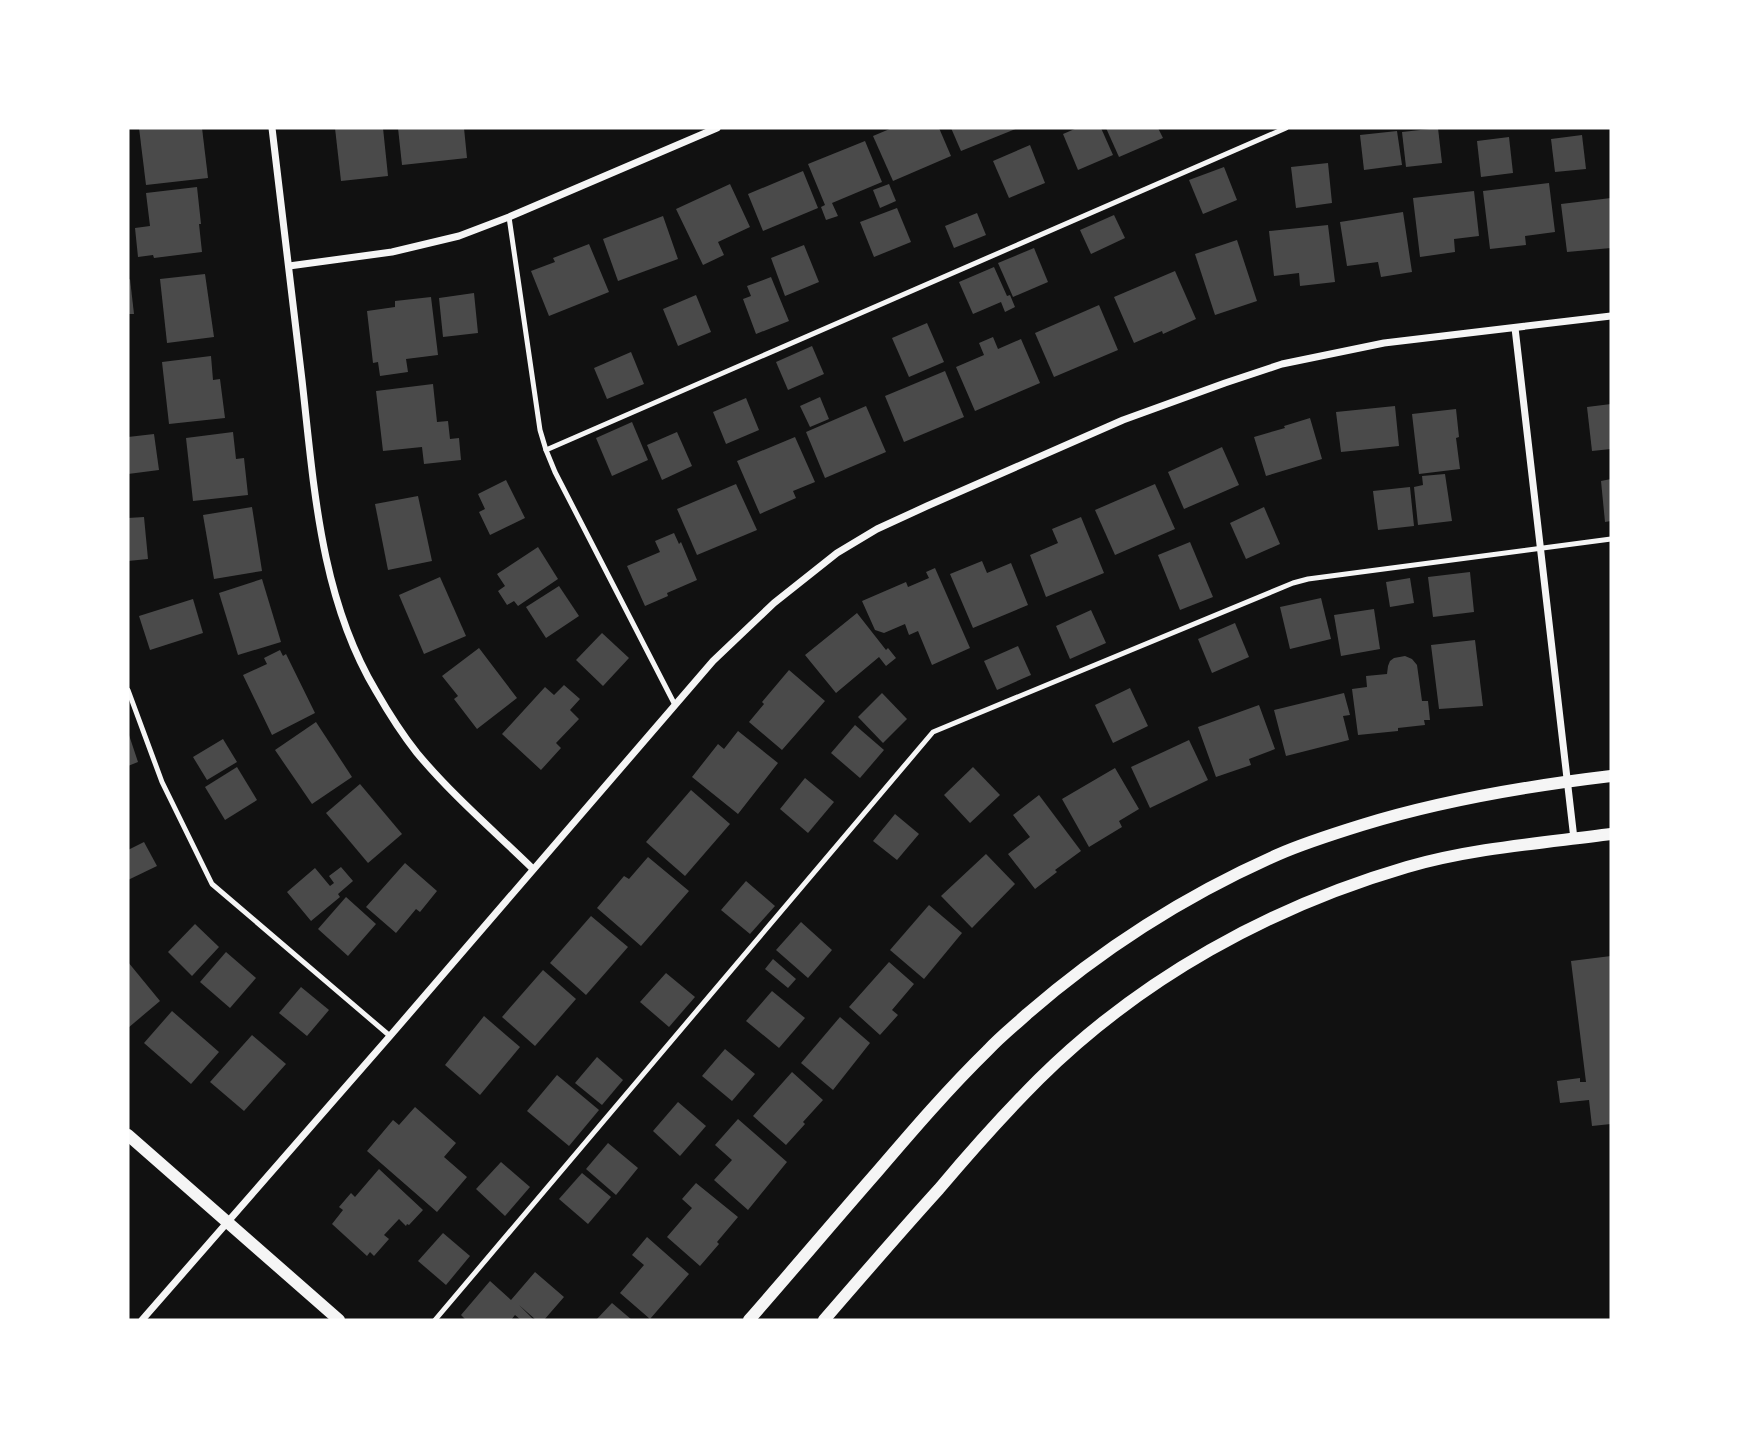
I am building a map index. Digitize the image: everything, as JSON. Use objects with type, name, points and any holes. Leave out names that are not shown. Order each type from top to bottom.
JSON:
[{"type":"street","points":[[272,128],[318,514],[327,567],[339,608],[375,690],[418,753],[468,807],[533,869]]},
{"type":"street","points":[[289,266],[392,252],[459,236],[717,128]]},
{"type":"street","points":[[142,1320],[713,661],[746,628],[837,553],[877,529],[1123,420],[1282,365],[1384,344],[1611,316]]},
{"type":"street","points":[[1515,328],[1574,839]]},
{"type":"street","points":[[749,1320],[936,1104],[989,1048],[1055,990],[1114,945],[1169,910],[1278,855],[1344,831],[1467,797],[1611,776]]},
{"type":"street","points":[[824,1320],[1039,1079],[1102,1023],[1147,989],[1194,959],[1297,906],[1409,866],[1518,845],[1611,834]]},
{"type":"street","points":[[128,1135],[339,1320]]},
{"type":"lane","points":[[547,450],[1286,128]]},
{"type":"lane","points":[[509,217],[540,430],[555,472],[675,705]]},
{"type":"lane","points":[[435,1320],[933,732],[1293,583],[1611,539]]},
{"type":"lane","points":[[128,690],[162,782],[212,884],[390,1036]]},
{"type":"building","points":[[139,128],[202,128],[208,178],[146,185]]},
{"type":"building","points":[[335,128],[383,128],[388,176],[341,181]]},
{"type":"building","points":[[398,128],[464,128],[467,158],[402,165]]},
{"type":"building","points":[[892,128],[939,128],[951,156],[893,181],[873,136]]},
{"type":"building","points":[[951,128],[1018,128],[961,151]]},
{"type":"building","points":[[1077,128],[1101,128],[1113,155],[1078,170],[1063,134]]},
{"type":"building","points":[[1106,128],[1158,128],[1163,138],[1119,157]]},
{"type":"building","points":[[1438,128],[1442,163],[1406,167],[1402,132]]},
{"type":"building","points":[[1397,131],[1402,165],[1364,170],[1360,135]]},
{"type":"building","points":[[1582,135],[1586,169],[1555,172],[1551,139]]},
{"type":"building","points":[[1509,137],[1513,173],[1481,177],[1477,141]]},
{"type":"building","points":[[865,141],[882,182],[832,203],[838,216],[826,220],[821,207],[825,205],[808,164]]},
{"type":"building","points":[[1030,145],[1045,183],[1009,198],[993,161]]},
{"type":"building","points":[[1328,163],[1332,203],[1296,208],[1291,167]]},
{"type":"building","points":[[1224,167],[1237,200],[1203,214],[1189,180]]},
{"type":"building","points":[[803,171],[818,208],[763,231],[748,194]]},
{"type":"building","points":[[1549,183],[1555,232],[1525,236],[1526,245],[1490,249],[1483,191]]},
{"type":"building","points":[[730,184],[750,227],[718,242],[724,255],[703,265],[676,209]]},
{"type":"building","points":[[889,184],[896,201],[880,208],[873,190]]},
{"type":"building","points":[[197,187],[202,252],[154,258],[153,255],[138,257],[135,228],[150,226],[146,193]]},
{"type":"building","points":[[1474,191],[1479,236],[1454,239],[1455,252],[1420,257],[1413,198]]},
{"type":"building","points":[[1611,198],[1611,248],[1567,252],[1561,204]]},
{"type":"building","points":[[897,208],[911,242],[874,257],[860,222]]},
{"type":"building","points":[[1403,212],[1412,272],[1381,277],[1378,262],[1347,266],[1340,222]]},
{"type":"building","points":[[977,213],[986,235],[954,248],[945,226]]},
{"type":"building","points":[[1114,215],[1125,238],[1091,254],[1080,230]]},
{"type":"building","points":[[663,216],[678,259],[618,281],[603,239]]},
{"type":"building","points":[[1328,225],[1335,282],[1300,286],[1299,273],[1274,276],[1269,231]]},
{"type":"building","points":[[1237,240],[1257,301],[1215,315],[1195,254]]},
{"type":"building","points":[[589,244],[609,292],[549,316],[531,271],[555,262],[553,258]]},
{"type":"building","points":[[804,245],[819,282],[785,296],[771,258]]},
{"type":"building","points":[[1034,248],[1048,282],[1013,297],[998,263]]},
{"type":"building","points":[[994,267],[1015,307],[1005,312],[1001,302],[973,314],[959,282]]},
{"type":"building","points":[[1175,271],[1196,319],[1134,343],[1114,297]]},
{"type":"building","points":[[205,274],[214,337],[167,343],[160,279]]},
{"type":"building","points":[[771,277],[789,321],[756,334],[743,299],[751,296],[747,286]]},
{"type":"building","points":[[130,279],[134,314],[128,314]]},
{"type":"building","points":[[474,293],[478,333],[443,337],[439,298]]},
{"type":"building","points":[[696,295],[711,332],[678,346],[663,309]]},
{"type":"building","points":[[431,297],[438,355],[406,359],[408,372],[380,376],[378,362],[373,363],[367,311],[395,307],[395,301]]},
{"type":"building","points":[[1099,305],[1118,350],[1054,377],[1035,333]]},
{"type":"building","points":[[927,323],[944,362],[909,377],[892,338]]},
{"type":"building","points":[[993,337],[998,349],[1021,339],[1040,383],[975,411],[956,367],[984,355],[979,343]]},
{"type":"building","points":[[812,346],[824,374],[788,390],[776,362]]},
{"type":"building","points":[[631,352],[644,384],[607,399],[594,368]]},
{"type":"building","points":[[211,356],[213,380],[220,379],[225,418],[169,424],[162,362]]},
{"type":"building","points":[[945,371],[964,417],[904,442],[885,396]]},
{"type":"building","points":[[433,384],[437,422],[448,421],[450,439],[459,438],[461,460],[424,464],[422,447],[383,451],[376,391]]},
{"type":"building","points":[[820,397],[829,419],[810,427],[800,406]]},
{"type":"building","points":[[746,398],[759,430],[726,444],[713,412]]},
{"type":"building","points":[[1611,404],[1611,449],[1592,451],[1587,407]]},
{"type":"building","points":[[866,406],[886,452],[825,478],[806,432]]},
{"type":"building","points":[[1395,406],[1399,446],[1341,452],[1336,412]]},
{"type":"building","points":[[1456,409],[1460,469],[1419,474],[1412,414]]},
{"type":"building","points":[[1310,418],[1322,459],[1266,476],[1254,437]]},
{"type":"building","points":[[632,422],[648,460],[612,476],[596,438]]},
{"type":"building","points":[[233,432],[236,459],[244,458],[248,495],[193,501],[186,438]]},
{"type":"building","points":[[677,432],[692,466],[662,480],[647,445]]},
{"type":"building","points":[[154,434],[159,470],[128,474],[128,437]]},
{"type":"building","points":[[795,437],[815,482],[793,491],[796,498],[760,514],[737,461]]},
{"type":"building","points":[[1222,447],[1239,485],[1184,509],[1168,472]]},
{"type":"building","points":[[1445,474],[1452,521],[1418,525],[1414,487],[1423,485],[1422,476]]},
{"type":"building","points":[[1611,479],[1611,521],[1605,522],[1601,481]]},
{"type":"building","points":[[506,480],[525,518],[490,535],[479,512],[485,509],[478,494]]},
{"type":"building","points":[[736,484],[757,530],[697,555],[677,509]]},
{"type":"building","points":[[1155,484],[1175,529],[1115,555],[1095,510]]},
{"type":"building","points":[[1410,487],[1414,526],[1378,530],[1373,491]]},
{"type":"building","points":[[418,496],[432,561],[388,570],[375,504]]},
{"type":"building","points":[[252,507],[262,571],[214,579],[203,515]]},
{"type":"building","points":[[1264,507],[1280,544],[1246,559],[1230,523]]},
{"type":"building","points":[[144,517],[148,559],[128,561],[128,518]]},
{"type":"building","points":[[1081,517],[1104,573],[1046,597],[1030,555],[1058,543],[1052,529]]},
{"type":"building","points":[[674,533],[679,544],[681,542],[697,580],[645,606],[627,566],[660,552],[655,541]]},
{"type":"building","points":[[1190,542],[1213,597],[1180,610],[1158,555]]},
{"type":"building","points":[[538,547],[558,579],[518,606],[514,601],[507,605],[498,591],[505,586],[497,574]]},
{"type":"building","points":[[982,561],[987,573],[1011,563],[1028,605],[973,628],[950,574]]},
{"type":"building","points":[[935,568],[970,648],[932,665],[918,631],[909,635],[905,624],[884,633],[875,630],[862,601],[906,582],[908,587],[929,578],[926,572]]},
{"type":"building","points":[[1470,572],[1474,612],[1433,617],[1428,577]]},
{"type":"building","points":[[440,577],[466,636],[424,654],[399,595]]},
{"type":"building","points":[[1410,578],[1414,603],[1390,607],[1386,582]]},
{"type":"building","points":[[262,579],[281,642],[238,655],[219,593]]},
{"type":"building","points":[[559,586],[579,616],[546,638],[526,607]]},
{"type":"building","points":[[1321,598],[1331,639],[1290,649],[1280,607]]},
{"type":"building","points":[[193,599],[203,633],[150,650],[139,616]]},
{"type":"building","points":[[1374,609],[1380,649],[1341,656],[1334,615]]},
{"type":"building","points":[[1091,610],[1106,643],[1070,659],[1056,626]]},
{"type":"building","points":[[857,613],[886,650],[888,648],[896,658],[886,666],[879,657],[836,693],[805,655]]},
{"type":"building","points":[[1235,623],[1249,657],[1212,673],[1198,639]]},
{"type":"building","points":[[602,633],[629,658],[603,686],[576,660]]},
{"type":"building","points":[[1475,640],[1483,706],[1439,709],[1431,645]]},
{"type":"building","points":[[1018,646],[1031,675],[997,690],[984,661]]},
{"type":"building","points":[[479,648],[517,698],[477,729],[454,699],[458,696],[442,676]]},
{"type":"building","points":[[280,650],[283,656],[286,654],[315,713],[272,735],[243,675],[267,664],[264,658]]},
{"type":"building","points":[[1405,656],[1417,665],[1422,701],[1428,701],[1430,720],[1424,720],[1425,725],[1398,728],[1398,731],[1358,735],[1352,689],[1367,687],[1366,676],[1387,674],[1390,661]]},
{"type":"building","points":[[789,670],[825,701],[782,750],[749,722]]},
{"type":"building","points":[[564,685],[580,699],[570,710],[579,719],[556,743],[561,748],[541,770],[502,734],[545,687],[554,695]]},
{"type":"building","points":[[1130,688],[1148,726],[1113,743],[1095,705]]},
{"type":"building","points":[[882,693],[907,719],[883,743],[858,717]]},
{"type":"building","points":[[1344,693],[1350,715],[1343,716],[1349,740],[1286,756],[1274,710]]},
{"type":"building","points":[[1259,705],[1275,749],[1249,759],[1251,765],[1216,777],[1198,727]]},
{"type":"building","points":[[316,722],[352,777],[312,804],[275,750]]},
{"type":"building","points":[[855,725],[884,750],[860,778],[831,753]]},
{"type":"building","points":[[738,731],[778,763],[738,814],[692,777],[718,744],[724,749]]},
{"type":"building","points":[[128,732],[138,762],[128,766]]},
{"type":"building","points":[[223,739],[237,762],[207,780],[193,757]]},
{"type":"building","points":[[1189,740],[1208,780],[1150,808],[1131,767]]},
{"type":"building","points":[[237,767],[257,800],[225,820],[205,787]]},
{"type":"building","points":[[973,767],[1000,795],[970,823],[944,795]]},
{"type":"building","points":[[1115,768],[1139,809],[1119,821],[1122,827],[1089,847],[1062,799]]},
{"type":"building","points":[[805,778],[834,802],[808,833],[780,809]]},
{"type":"building","points":[[360,784],[402,834],[368,863],[326,813]]},
{"type":"building","points":[[691,790],[730,824],[685,876],[646,842]]},
{"type":"building","points":[[1039,795],[1081,851],[1035,889],[1008,854],[1030,837],[1013,815]]},
{"type":"building","points":[[895,814],[919,834],[897,860],[873,841]]},
{"type":"building","points":[[144,842],[157,866],[128,880],[128,850]]},
{"type":"building","points":[[986,854],[1015,884],[972,928],[941,896]]},
{"type":"building","points":[[648,857],[689,891],[641,946],[597,908],[624,876],[629,879]]},
{"type":"building","points":[[405,863],[437,891],[420,912],[416,909],[396,933],[366,907]]},
{"type":"building","points":[[341,867],[353,881],[338,894],[340,897],[311,921],[287,892],[315,868],[330,886],[334,883],[329,876]]},
{"type":"building","points":[[746,881],[775,906],[750,934],[721,910]]},
{"type":"building","points":[[346,897],[376,924],[348,956],[318,929]]},
{"type":"building","points":[[929,905],[962,933],[924,979],[890,950]]},
{"type":"building","points":[[591,916],[628,947],[586,995],[550,963]]},
{"type":"building","points":[[801,922],[832,950],[808,978],[776,950]]},
{"type":"building","points":[[195,924],[219,947],[192,976],[168,952]]},
{"type":"building","points":[[226,952],[256,978],[230,1008],[200,982]]},
{"type":"building","points":[[1611,956],[1611,1124],[1592,1126],[1589,1100],[1560,1103],[1557,1081],[1580,1078],[1580,1082],[1586,1082],[1571,961]]},
{"type":"building","points":[[773,959],[796,979],[788,988],[765,969]]},
{"type":"building","points":[[128,962],[160,1001],[128,1028]]},
{"type":"building","points":[[889,962],[914,984],[892,1010],[898,1015],[880,1035],[849,1007]]},
{"type":"building","points":[[543,970],[576,999],[535,1046],[502,1017]]},
{"type":"building","points":[[666,973],[695,997],[669,1027],[640,1002]]},
{"type":"building","points":[[301,987],[329,1010],[307,1036],[279,1013]]},
{"type":"building","points":[[772,991],[805,1018],[779,1048],[746,1021]]},
{"type":"building","points":[[172,1011],[219,1052],[191,1084],[144,1043]]},
{"type":"building","points":[[484,1016],[520,1047],[480,1095],[445,1065]]},
{"type":"building","points":[[840,1017],[870,1043],[833,1090],[801,1063]]},
{"type":"building","points":[[252,1035],[286,1064],[244,1111],[210,1082]]},
{"type":"building","points":[[725,1049],[755,1074],[732,1101],[702,1076]]},
{"type":"building","points":[[597,1057],[623,1080],[602,1105],[575,1083]]},
{"type":"building","points":[[792,1072],[823,1100],[786,1145],[753,1116]]},
{"type":"building","points":[[557,1075],[599,1110],[569,1146],[527,1111]]},
{"type":"building","points":[[678,1102],[706,1126],[680,1156],[653,1131]]},
{"type":"building","points":[[415,1107],[456,1143],[444,1157],[467,1177],[437,1212],[367,1151],[393,1120],[399,1125]]},
{"type":"building","points":[[738,1119],[787,1162],[748,1210],[714,1180],[732,1160],[715,1145]]},
{"type":"building","points":[[608,1143],[638,1168],[616,1195],[586,1169]]},
{"type":"building","points":[[501,1162],[530,1187],[505,1216],[476,1189]]},
{"type":"building","points":[[379,1169],[423,1210],[409,1225],[406,1226],[399,1219],[384,1235],[389,1239],[374,1256],[370,1252],[367,1256],[332,1224],[343,1210],[339,1207],[351,1193],[355,1197]]},
{"type":"building","points":[[582,1173],[611,1197],[588,1224],[559,1199]]},
{"type":"building","points":[[696,1183],[738,1217],[700,1266],[667,1237],[692,1208],[682,1199]]},
{"type":"building","points":[[443,1233],[470,1256],[446,1285],[418,1261]]},
{"type":"building","points":[[647,1237],[689,1274],[650,1319],[620,1293],[644,1265],[632,1255]]},
{"type":"building","points":[[535,1272],[564,1297],[544,1320],[536,1320],[519,1305],[534,1320],[521,1320],[515,1315],[511,1320],[466,1320],[461,1315],[490,1281],[511,1300]]},
{"type":"building","points":[[612,1303],[632,1320],[596,1320]]}]
